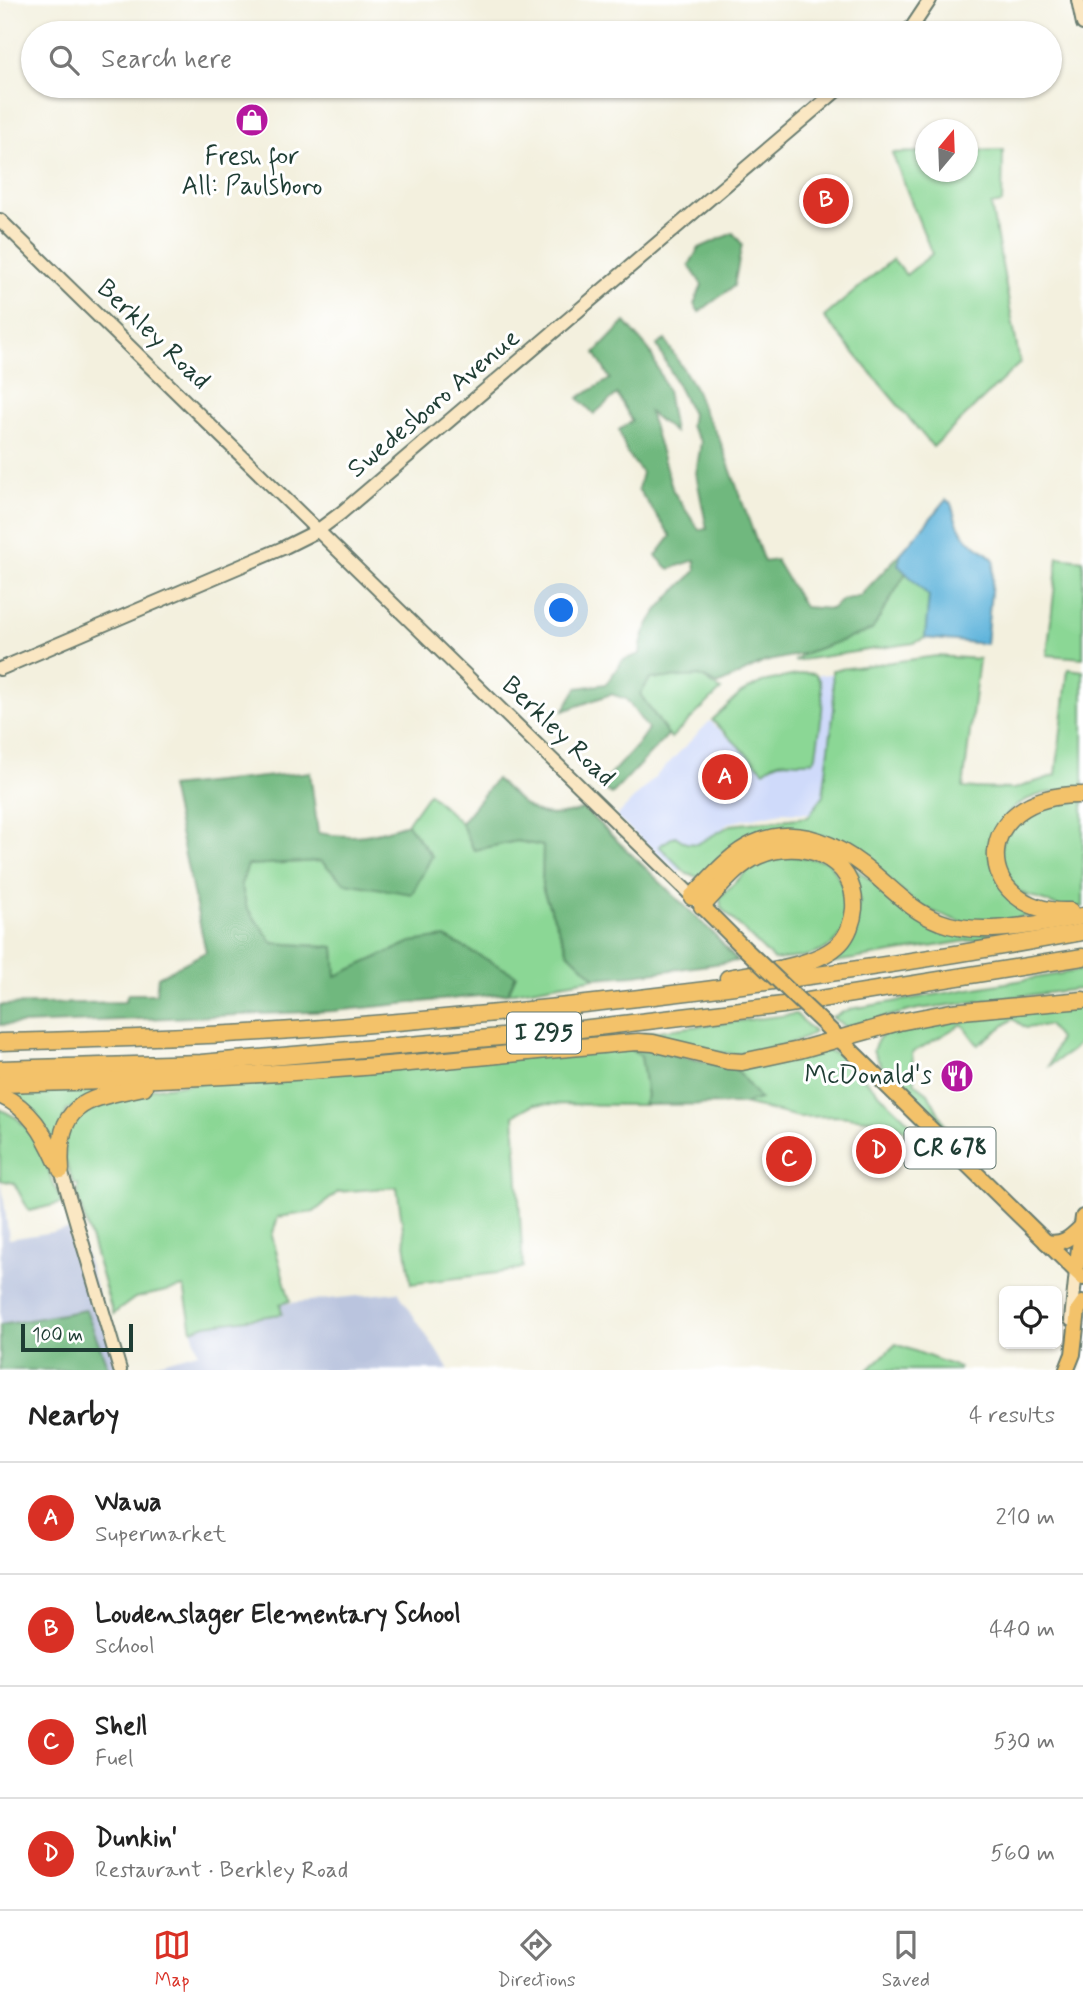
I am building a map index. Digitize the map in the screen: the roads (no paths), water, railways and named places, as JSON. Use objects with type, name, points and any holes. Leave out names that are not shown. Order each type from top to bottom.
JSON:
[{"type":"highway","points":[[1083,795],[1049,797],[1029,804],[1015,813],[1000,833],[996,854],[1003,881],[1013,894],[1027,903],[1058,911],[1083,913]]},
{"type":"highway","points":[[697,901],[737,854],[752,844],[771,838],[801,837],[820,840],[851,855],[913,907],[941,923],[975,928],[1014,926],[1083,913]]},
{"type":"highway","points":[[324,1028],[342,1018],[691,985],[780,968],[823,955],[840,943],[852,922],[854,904],[848,877],[834,861],[812,851],[786,849],[758,856],[745,863],[697,901]]},
{"type":"highway","name":"I 295","points":[[0,1042],[143,1038],[324,1028],[680,994],[900,964],[1083,932]]},
{"type":"highway","name":"I 295","points":[[0,1069],[201,1063],[547,1033],[783,1005],[1083,957]]},
{"type":"highway","points":[[0,1084],[188,1078],[399,1065],[638,1042],[742,1062],[899,1022],[951,1012],[1083,1000]]},
{"type":"highway","points":[[61,1170],[60,1152],[64,1130],[73,1112],[80,1106],[92,1099],[188,1078]]},
{"type":"highway","points":[[0,1095],[35,1121],[51,1146],[61,1170]]},
{"type":"main road","name":"Berkley Road","points":[[697,901],[1080,1275]]},
{"type":"main road","points":[[1046,1242],[1064,1242],[1082,1222]]},
{"type":"main road","points":[[1080,1275],[1082,1222]]},
{"type":"main road","points":[[1067,1370],[1073,1354],[1078,1310],[1083,1303]]},
{"type":"street","points":[[916,21],[930,0]]},
{"type":"street","points":[[1078,0],[1083,23]]},
{"type":"street","name":"Swedesboro Avenue","points":[[0,669],[239,568],[317,531],[828,98]]},
{"type":"street","name":"Berkley Road","points":[[0,220],[697,901]]},
{"type":"street","points":[[61,1170],[120,1370]]},
{"type":"street","points":[[1067,1370],[1080,1275]]},
{"type":"water","points":[[946,500],[951,503],[964,534],[994,560],[986,644],[925,638],[929,596],[898,565],[901,553]]},
{"type":"place","name":"Fresh for All: Paulsboro","points":[[252,120]]},
{"type":"place","name":"Loudenslager Elementary School","points":[[826,201]]},
{"type":"place","name":"Wawa","points":[[725,777]]},
{"type":"place","name":"McDonald's","points":[[957,1076]]},
{"type":"place","name":"Dunkin'","points":[[879,1151]]},
{"type":"place","name":"Shell","points":[[789,1159]]}]
